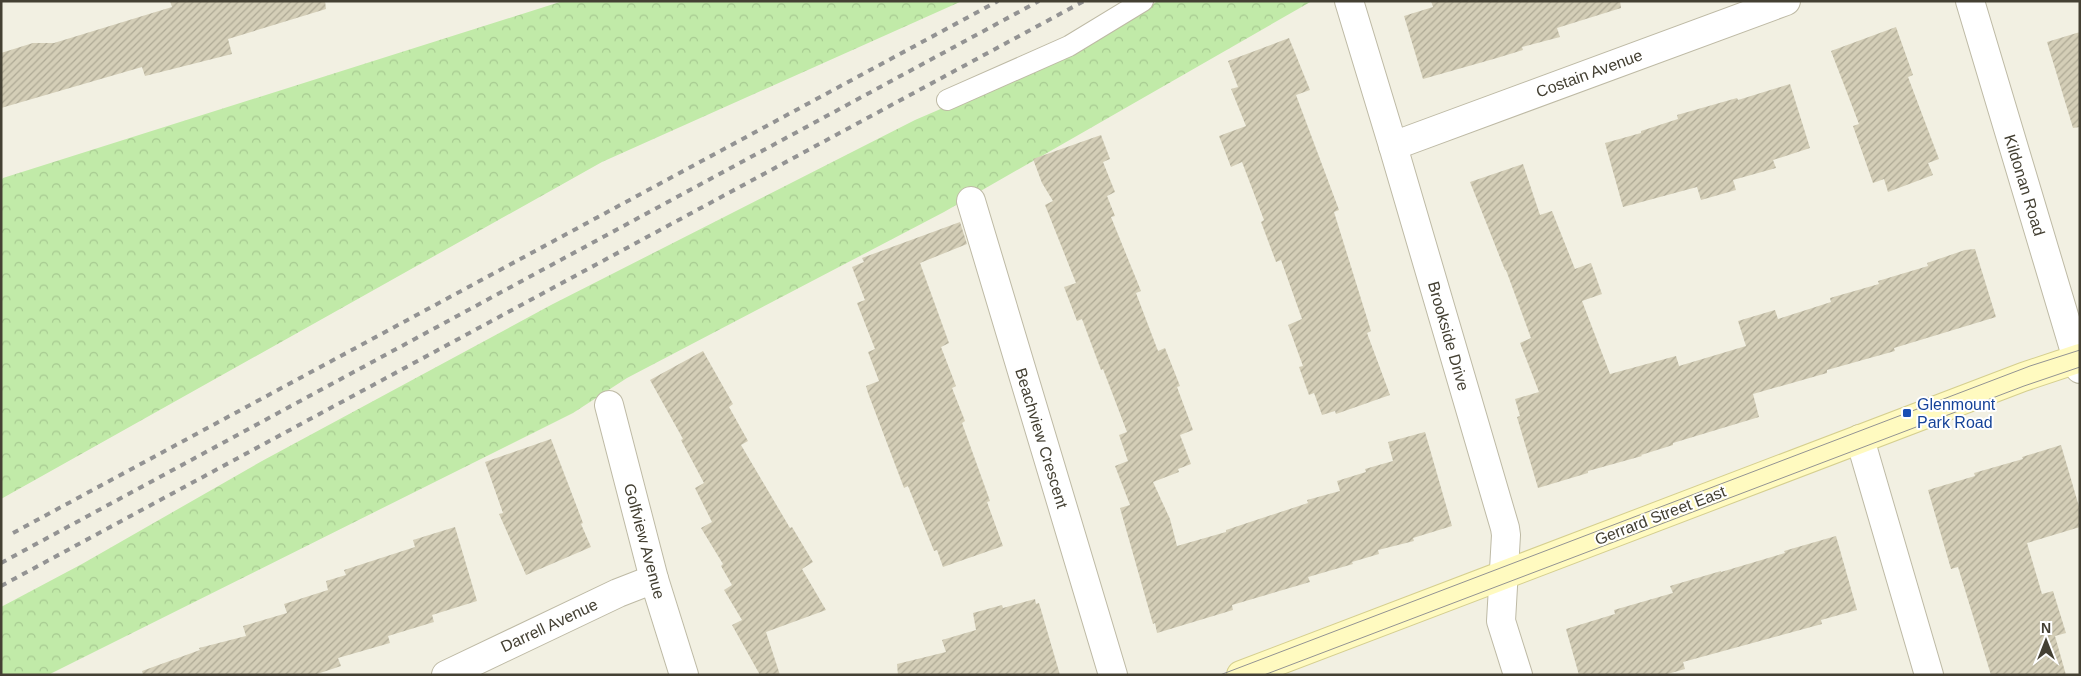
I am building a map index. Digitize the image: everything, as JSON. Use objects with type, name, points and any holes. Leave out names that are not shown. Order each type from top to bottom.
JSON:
[{"type":"main road","name":"Gerrard Street East","points":[[1241,675],[2023,377],[2079,362]]},
{"type":"street","name":"Brookside Drive","points":[[1349,1],[1505,528],[1505,575],[1501,622],[1518,675]]},
{"type":"street","name":"Costain Avenue","points":[[1393,146],[1786,1]]},
{"type":"street","name":"Kildonan Road","points":[[1970,1],[2079,362]]},
{"type":"street","name":"Beachview Crescent","points":[[971,201],[1113,675]]},
{"type":"street","name":"Golfview Avenue","points":[[610,406],[654,579],[684,675]]},
{"type":"street","points":[[1860,439],[1929,675]]},
{"type":"street","name":"Darrell Avenue","points":[[446,675],[618,593],[654,579]]},
{"type":"lane","points":[[947,100],[1070,46],[1143,1]]},
{"type":"green space","points":[[563,1],[962,1],[602,162],[1,499],[1,181],[3,178]]},
{"type":"green space","points":[[1158,1],[1312,1],[944,212],[627,378],[573,413],[48,675],[1,675],[1,607],[82,564],[262,461],[551,305],[915,120],[1069,54]]},
{"type":"building","points":[[170,1],[325,1],[326,9],[228,39],[232,54],[145,76],[142,67],[1,108],[1,53],[33,43],[54,43],[172,7]]},
{"type":"building","points":[[1431,1],[1620,1],[1621,8],[1557,28],[1560,37],[1522,47],[1523,50],[1497,58],[1423,79],[1404,16],[1433,7]]},
{"type":"building","points":[[1896,27],[1913,75],[1908,77],[1939,159],[1928,163],[1933,175],[1888,192],[1884,179],[1873,183],[1853,126],[1859,124],[1831,51]]},
{"type":"building","points":[[2080,32],[2080,127],[2073,128],[2047,42]]},
{"type":"building","points":[[1289,38],[1310,90],[1296,95],[1339,210],[1334,212],[1371,331],[1367,333],[1390,395],[1336,414],[1335,411],[1322,415],[1314,393],[1309,395],[1299,367],[1303,366],[1288,325],[1302,319],[1281,260],[1276,262],[1261,222],[1264,220],[1242,162],[1231,167],[1219,136],[1246,126],[1231,89],[1238,87],[1228,61]]},
{"type":"building","points":[[1790,84],[1810,148],[1773,160],[1776,168],[1733,180],[1736,190],[1701,200],[1697,187],[1623,207],[1605,143],[1641,133],[1641,131],[1678,119],[1677,115],[1737,98],[1738,100]]},
{"type":"building","points":[[1101,135],[1110,159],[1103,162],[1115,192],[1107,196],[1115,216],[1111,217],[1141,291],[1136,293],[1158,351],[1165,348],[1180,386],[1177,387],[1193,430],[1180,435],[1191,464],[1178,469],[1179,472],[1153,482],[1170,519],[1177,546],[1226,532],[1226,530],[1308,503],[1307,500],[1340,491],[1337,481],[1366,472],[1365,469],[1393,461],[1388,442],[1425,432],[1452,526],[1413,538],[1414,541],[1378,550],[1379,554],[1352,562],[1353,564],[1308,577],[1310,582],[1232,605],[1233,610],[1157,633],[1120,508],[1130,505],[1115,466],[1128,461],[1119,435],[1127,432],[1082,319],[1077,321],[1064,287],[1076,283],[1045,205],[1053,201],[1042,183],[1033,159]]},
{"type":"building","points":[[1523,164],[1540,215],[1552,211],[1575,269],[1591,263],[1602,294],[1582,301],[1610,374],[1676,356],[1679,366],[1746,346],[1738,321],[1775,310],[1778,319],[1831,302],[1830,298],[1879,284],[1878,281],[1928,266],[1927,263],[1965,250],[1975,249],[1996,317],[1894,348],[1895,351],[1827,370],[1827,373],[1753,394],[1759,417],[1673,443],[1673,445],[1642,456],[1588,471],[1588,473],[1538,488],[1517,417],[1520,416],[1515,399],[1539,392],[1520,343],[1531,338],[1470,182]]},
{"type":"building","points":[[960,222],[967,244],[920,263],[949,343],[941,347],[956,386],[952,388],[965,421],[962,423],[990,501],[987,502],[1003,546],[943,567],[937,550],[934,551],[908,486],[904,488],[868,393],[866,386],[879,381],[868,352],[875,349],[857,303],[865,300],[852,267],[864,262],[862,258]]},
{"type":"building","points":[[703,351],[733,404],[729,407],[748,441],[741,445],[790,528],[792,527],[813,562],[802,569],[826,610],[766,632],[780,675],[760,675],[732,625],[742,620],[724,590],[732,585],[721,566],[723,564],[701,528],[712,522],[695,488],[704,483],[681,440],[683,439],[650,380]]},
{"type":"building","points":[[551,439],[591,547],[526,575],[499,514],[503,513],[485,462]]},
{"type":"building","points":[[2061,445],[2080,510],[2080,527],[2027,543],[2042,594],[2053,591],[2066,633],[2055,636],[2066,675],[1991,675],[1958,567],[1951,569],[1928,490],[1975,476],[1974,473],[2023,459],[2022,457]]},
{"type":"building","points":[[455,527],[477,601],[432,615],[434,622],[388,636],[390,643],[338,658],[341,666],[314,675],[143,675],[142,671],[200,650],[199,648],[246,636],[243,626],[287,613],[284,604],[328,590],[326,581],[346,575],[344,570],[415,547],[413,540]]},
{"type":"building","points":[[1836,536],[1857,610],[1821,620],[1822,624],[1683,662],[1685,669],[1664,675],[1579,675],[1566,629],[1615,614],[1614,610],[1673,593],[1670,586],[1785,553],[1784,551]]},
{"type":"building","points":[[1035,599],[1036,604],[1039,603],[1060,675],[898,675],[897,664],[946,652],[942,640],[976,630],[973,613],[1002,605],[1003,608]]},
{"type":"tram line","points":[[1220,675],[2030,366],[2080,350]]},
{"type":"tram line","points":[[1264,675],[2024,386],[2080,367]]},
{"type":"railway","points":[[13,533],[998,1]]},
{"type":"railway","points":[[1,563],[1039,1]]},
{"type":"railway","points":[[1,586],[1084,1]]},
{"type":"place","name":"Glenmount Park Road","points":[[1907,413]]}]
